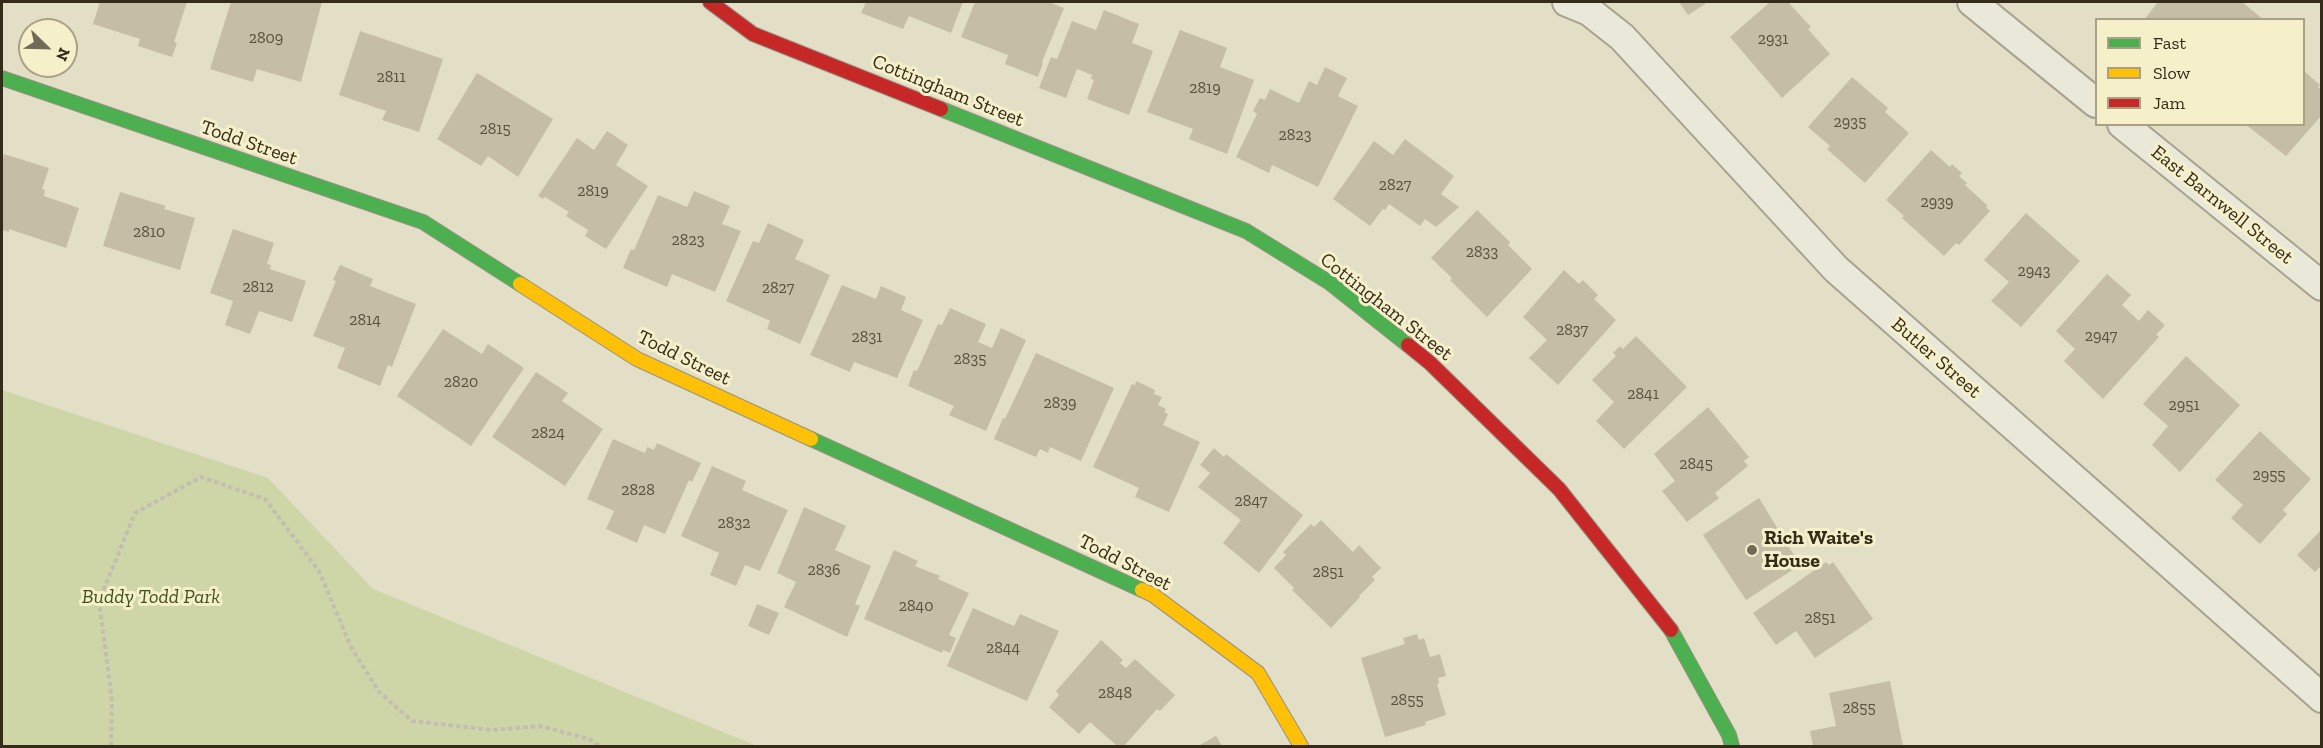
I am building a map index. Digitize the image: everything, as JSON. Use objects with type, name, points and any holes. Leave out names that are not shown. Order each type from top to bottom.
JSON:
[{"type":"street","name":"Cottingham Street","points":[[711,2],[753,34],[1246,231],[1330,283],[1430,363],[1559,489],[1672,632],[1729,735],[1732,747]]},
{"type":"street","name":"Butler Street","points":[[1567,2],[1589,11],[1622,37],[1836,269],[2322,698]]},
{"type":"street","points":[[1972,2],[2095,102]]},
{"type":"street","name":"Todd Street","points":[[2,78],[423,222],[638,359],[1153,595],[1258,673],[1301,747]]},
{"type":"street","name":"East Barnwell Street","points":[[2124,126],[2322,286]]},
{"type":"path","points":[[111,747],[112,700],[99,601],[135,513],[201,477],[265,499],[319,571],[352,649],[379,692],[412,721],[492,730],[540,726],[589,738],[600,747]]},
{"type":"green space","name":"Buddy Todd Park","points":[[2,390],[268,478],[373,589],[757,746],[2,746]]},
{"type":"building","points":[[100,2],[187,2],[174,42],[177,43],[172,57],[138,46],[140,39],[93,24]]},
{"type":"building","points":[[231,2],[322,2],[301,82],[257,69],[253,82],[210,69]]},
{"type":"building","points":[[866,2],[963,2],[951,33],[909,16],[903,29],[861,13]]},
{"type":"building","points":[[975,2],[1049,2],[1064,8],[1038,77],[1005,64],[1008,55],[961,37]]},
{"type":"building","points":[[1679,2],[1708,2],[1688,15]]},
{"type":"building","points":[[1770,2],[1788,2],[1811,27],[1808,29],[1830,54],[1782,98],[1730,37]]},
{"type":"building","points":[[2158,2],[2242,2],[2262,18],[2146,18]]},
{"type":"building","points":[[1104,10],[1139,24],[1132,43],[1153,51],[1129,115],[1087,99],[1094,80],[1091,79],[1092,75],[1077,69],[1066,98],[1039,88],[1051,57],[1057,59],[1072,21],[1096,30]]},
{"type":"building","points":[[1180,30],[1227,48],[1220,67],[1254,80],[1227,154],[1189,139],[1193,129],[1147,112]]},
{"type":"building","points":[[360,31],[443,59],[419,132],[382,120],[386,111],[339,95]]},
{"type":"building","points":[[1325,67],[1347,78],[1338,96],[1358,106],[1318,187],[1272,165],[1269,173],[1236,157],[1257,114],[1253,111],[1260,98],[1265,100],[1270,89],[1299,103],[1309,81],[1317,85]]},
{"type":"building","points":[[2305,72],[2320,85],[2318,87],[2322,90],[2322,115],[2286,156],[2248,126],[2305,126]]},
{"type":"building","points":[[477,73],[553,119],[518,177],[488,156],[481,166],[437,139]]},
{"type":"building","points":[[1852,77],[1888,108],[1885,112],[1909,133],[1865,183],[1827,149],[1830,146],[1808,127]]},
{"type":"building","points":[[607,131],[628,145],[616,165],[648,186],[606,249],[585,236],[588,230],[566,216],[569,212],[545,197],[543,199],[538,196],[577,138],[594,150]]},
{"type":"building","points":[[1405,139],[1454,176],[1441,194],[1459,207],[1436,227],[1425,219],[1420,226],[1389,204],[1370,226],[1333,199],[1374,141],[1393,155]]},
{"type":"building","points":[[1931,150],[1950,167],[1952,164],[1962,173],[1959,176],[1967,183],[1965,185],[1988,206],[1986,207],[1990,211],[1959,245],[1956,243],[1944,256],[1902,218],[1904,216],[1886,200]]},
{"type":"building","points":[[4,154],[49,168],[42,189],[45,190],[44,196],[79,208],[66,248],[9,229],[9,232],[2,230],[2,161]]},
{"type":"building","points":[[694,191],[730,206],[722,224],[741,231],[715,292],[672,274],[667,287],[623,268],[631,249],[634,250],[658,195],[687,207]]},
{"type":"building","points":[[120,192],[166,206],[164,209],[195,218],[180,270],[103,246]]},
{"type":"building","points":[[1477,210],[1510,242],[1508,245],[1532,269],[1487,317],[1431,258]]},
{"type":"building","points":[[2026,213],[2080,261],[2021,327],[1991,301],[2009,282],[1984,260]]},
{"type":"building","points":[[768,223],[804,240],[795,259],[830,275],[800,344],[767,329],[770,321],[726,301],[753,241],[759,243]]},
{"type":"building","points":[[233,229],[274,243],[267,264],[271,265],[270,269],[306,281],[292,322],[259,311],[250,334],[225,325],[233,301],[210,293]]},
{"type":"building","points":[[340,265],[373,279],[370,286],[416,304],[392,367],[388,365],[380,386],[337,368],[345,348],[313,336],[336,281],[333,280]]},
{"type":"building","points":[[1564,270],[1579,284],[1583,280],[1598,295],[1594,299],[1616,320],[1558,385],[1529,358],[1547,340],[1523,317]]},
{"type":"building","points":[[2107,274],[2131,295],[2122,305],[2139,321],[2148,310],[2165,325],[2156,335],[2159,337],[2103,399],[2064,361],[2075,349],[2056,331]]},
{"type":"building","points":[[842,285],[876,299],[881,286],[906,297],[901,310],[923,320],[897,378],[854,362],[850,372],[810,355]]},
{"type":"building","points":[[950,308],[986,324],[978,342],[992,348],[1001,328],[1026,340],[986,431],[949,415],[954,406],[908,386],[938,324],[942,325]]},
{"type":"building","points":[[443,329],[482,354],[488,344],[524,368],[471,446],[397,396]]},
{"type":"building","points":[[1636,336],[1687,387],[1624,449],[1596,421],[1614,402],[1592,380],[1616,356],[1613,353],[1620,346],[1623,349]]},
{"type":"building","points":[[1036,353],[1114,388],[1081,461],[1050,447],[1048,453],[1040,449],[1036,457],[994,439]]},
{"type":"building","points":[[2186,356],[2240,405],[2180,472],[2152,445],[2168,426],[2143,404]]},
{"type":"building","points":[[536,372],[568,393],[562,401],[603,429],[565,486],[492,437]]},
{"type":"building","points":[[1136,381],[1155,390],[1154,394],[1162,397],[1158,405],[1166,409],[1164,412],[1168,414],[1163,425],[1200,442],[1169,512],[1135,497],[1139,488],[1093,467],[1132,384],[1135,385]]},
{"type":"building","points":[[1708,407],[1749,457],[1744,461],[1748,466],[1715,493],[1719,498],[1687,522],[1662,491],[1675,481],[1654,454]]},
{"type":"building","points":[[2260,431],[2311,479],[2283,510],[2287,514],[2260,544],[2231,518],[2243,505],[2215,480]]},
{"type":"building","points":[[613,439],[645,453],[647,447],[654,450],[657,443],[701,463],[692,482],[689,480],[665,534],[644,525],[637,543],[606,529],[614,511],[587,499]]},
{"type":"building","points":[[1214,448],[1224,457],[1226,454],[1303,515],[1259,573],[1223,543],[1241,520],[1198,487],[1210,473],[1200,465]]},
{"type":"building","points":[[712,466],[746,481],[742,490],[788,510],[760,571],[745,565],[736,586],[710,575],[719,553],[681,536]]},
{"type":"building","name":"Rich Waite's House","points":[[1759,498],[1800,565],[1746,600],[1703,535]]},
{"type":"building","points":[[804,507],[846,526],[835,550],[871,566],[855,604],[860,606],[847,637],[784,607],[796,582],[777,573]]},
{"type":"building","points":[[1321,520],[1353,552],[1359,545],[1381,568],[1372,577],[1375,580],[1331,628],[1292,590],[1294,588],[1274,568],[1286,555],[1283,552],[1311,524],[1314,527]]},
{"type":"building","points":[[2322,529],[2322,565],[2315,572],[2297,555]]},
{"type":"building","points":[[894,550],[918,561],[915,566],[940,576],[938,579],[969,593],[949,635],[956,638],[950,653],[943,650],[942,653],[864,619]]},
{"type":"building","points":[[1826,562],[1829,565],[1833,562],[1873,619],[1815,658],[1796,631],[1776,645],[1753,613]]},
{"type":"building","points":[[757,604],[779,613],[769,635],[748,626]]},
{"type":"building","points":[[973,608],[1014,626],[1020,614],[1059,631],[1027,701],[947,666]]},
{"type":"building","points":[[1417,634],[1419,640],[1424,638],[1430,657],[1440,654],[1446,676],[1438,678],[1439,683],[1437,684],[1446,715],[1425,722],[1426,725],[1385,737],[1361,658],[1405,644],[1403,638]]},
{"type":"building","points":[[1101,640],[1123,660],[1120,663],[1126,668],[1135,659],[1175,695],[1160,711],[1157,709],[1124,746],[1117,746],[1090,722],[1079,734],[1049,707],[1059,695],[1056,691]]},
{"type":"building","points":[[1890,681],[1903,746],[1813,746],[1810,731],[1836,726],[1829,693]]},
{"type":"building","points":[[1216,736],[1222,746],[1198,746]]},
{"type":"traffic: fast","points":[[2,78],[423,222],[520,284]]},
{"type":"traffic: fast","points":[[941,109],[1246,231],[1330,283],[1408,345]]},
{"type":"traffic: fast","points":[[811,439],[1142,590]]},
{"type":"traffic: fast","points":[[1671,630],[1729,735],[1732,746]]},
{"type":"traffic: slow","points":[[520,284],[637,359],[811,439]]},
{"type":"traffic: slow","points":[[1142,590],[1153,595],[1258,673],[1301,746]]},
{"type":"traffic: jam","points":[[710,2],[753,34],[941,109]]},
{"type":"traffic: jam","points":[[1408,345],[1430,363],[1559,489],[1671,630]]},
{"type":"place","name":"Rich Waite's House","points":[[1752,550]]}]
